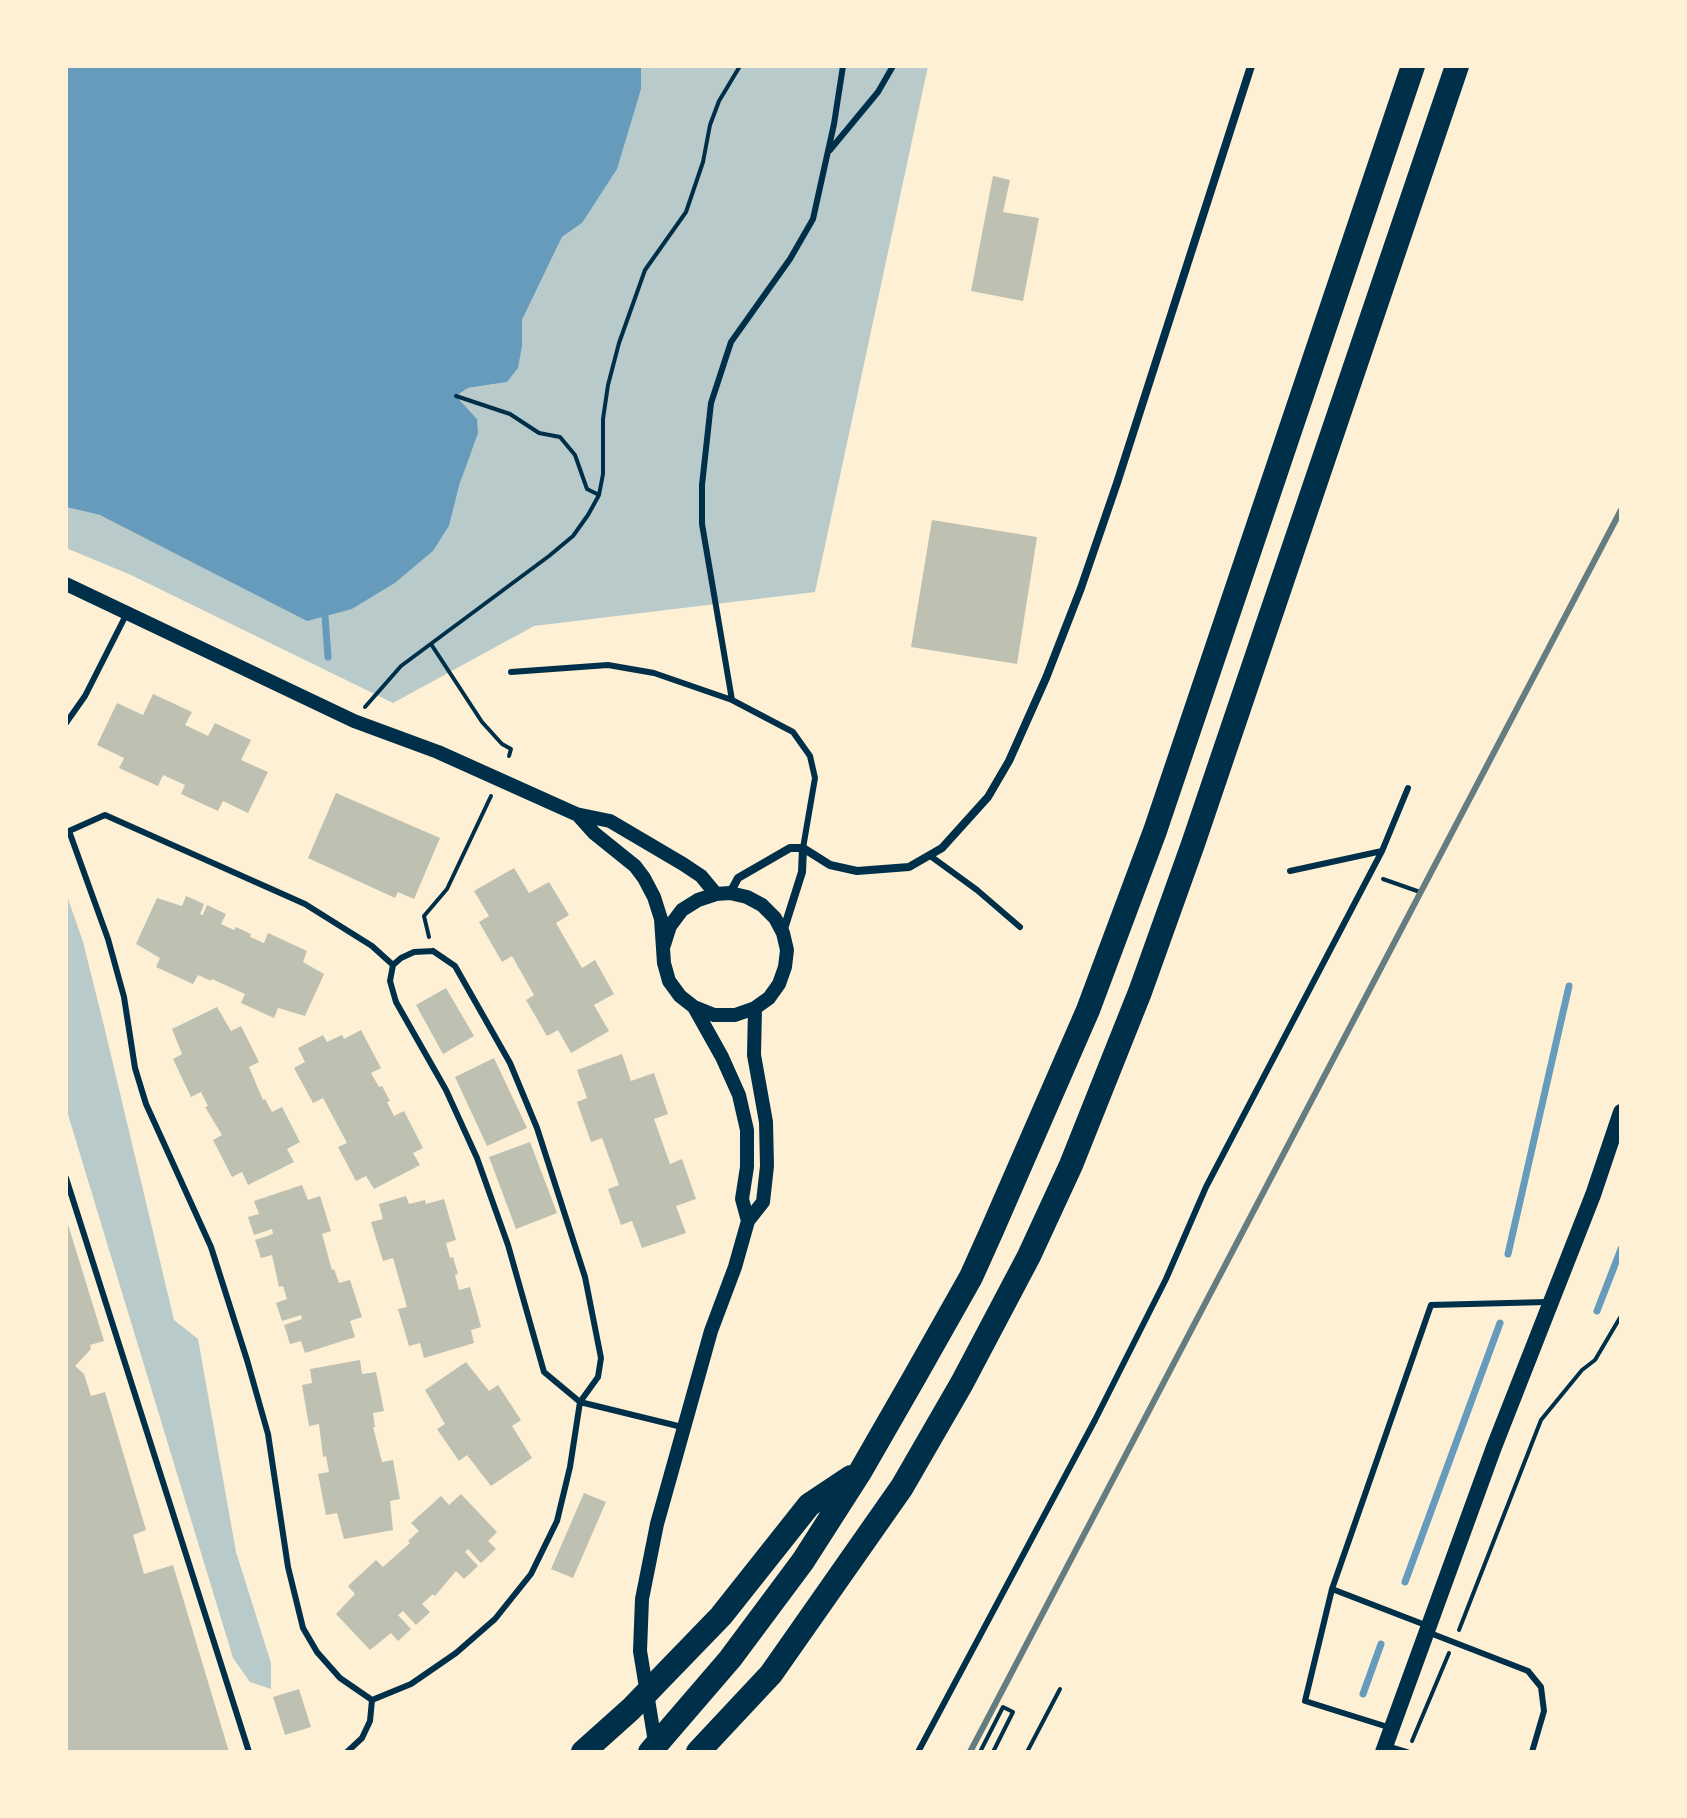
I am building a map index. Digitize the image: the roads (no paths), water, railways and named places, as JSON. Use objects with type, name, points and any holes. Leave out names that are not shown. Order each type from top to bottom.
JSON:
[{"type":"highway","points":[[650,1752],[730,1659],[803,1561],[860,1472],[971,1277],[1037,1133],[1088,1010],[1155,831],[1413,66]]},
{"type":"highway","points":[[698,1752],[742,1708],[800,1635],[902,1487],[970,1369],[1029,1256],[1071,1165],[1140,992],[1193,844],[1457,66]]},
{"type":"highway","points":[[583,1752],[631,1709],[721,1616],[809,1505],[860,1472]]},
{"type":"main road","points":[[1384,1748],[1593,1195],[1621,1112]]},
{"type":"street","points":[[723,894],[738,878],[790,848],[803,848],[830,865],[857,871],[909,867],[942,848],[988,797],[1009,761],[1046,678],[1117,483],[1251,66]]},
{"type":"street","points":[[66,584],[354,721],[438,752],[576,814],[610,821],[641,837],[723,894]]},
{"type":"street","points":[[576,814],[644,878],[661,919],[664,963],[669,981],[680,996],[694,1007],[714,1015],[735,1015],[755,1008],[769,998],[782,976],[787,950],[775,918],[762,905],[747,897],[723,894],[698,900],[682,910],[670,926],[664,945]]},
{"type":"street","points":[[783,933],[802,872],[803,848]]},
{"type":"street","points":[[694,1007],[739,1095],[747,1130],[747,1167],[742,1199],[748,1221]]},
{"type":"street","points":[[657,1752],[640,1651],[642,1599],[657,1524],[711,1331],[748,1221],[763,1202],[767,1166],[766,1122],[754,1055],[755,1008]]},
{"type":"lane","points":[[732,700],[702,524],[702,485],[711,403],[731,342],[790,259],[813,219],[843,66]]},
{"type":"lane","points":[[828,153],[878,92],[893,66]]},
{"type":"lane","points":[[66,723],[85,696],[128,613]]},
{"type":"lane","points":[[511,672],[608,665],[654,673],[732,700],[793,732],[810,756],[815,778],[803,848]]},
{"type":"lane","points":[[918,1752],[1095,1420],[1166,1279],[1206,1187],[1382,851],[1408,788]]},
{"type":"lane","points":[[69,831],[105,815],[305,904],[372,946],[393,965]]},
{"type":"lane","points":[[66,823],[108,939],[124,997],[135,1068],[146,1104],[211,1247],[247,1360],[268,1434],[288,1567],[303,1628],[317,1652],[340,1678],[372,1700]]},
{"type":"lane","points":[[1290,871],[1382,851]]},
{"type":"lane","points":[[929,855],[1020,927]]},
{"type":"lane","points":[[372,1700],[411,1684],[456,1653],[495,1619],[531,1574],[557,1521],[570,1467],[580,1402],[598,1377],[601,1358],[585,1277],[537,1128],[510,1063],[455,966],[433,951],[414,952],[401,958],[393,965],[390,981],[396,1002],[446,1090],[477,1158],[508,1245],[544,1372],[580,1402],[686,1428]]},
{"type":"lane","points":[[66,1178],[249,1752]]},
{"type":"lane","points":[[1392,1728],[1305,1701],[1332,1589],[1431,1305],[1551,1302]]},
{"type":"lane","points":[[1332,1589],[1528,1671],[1541,1687],[1544,1711],[1532,1752]]},
{"type":"lane","points":[[347,1752],[362,1738],[370,1721],[372,1700]]},
{"type":"lane","points":[[1384,1748],[1407,1752]]},
{"type":"water","points":[[66,66],[641,66],[641,89],[617,169],[582,223],[562,237],[522,320],[518,368],[507,382],[468,388],[456,396],[477,419],[478,433],[449,526],[433,551],[395,583],[352,609],[307,621],[100,515],[66,507]]},
{"type":"waterway","points":[[325,616],[328,657]]},
{"type":"waterway","points":[[1508,1254],[1569,986]]},
{"type":"waterway","points":[[1597,1311],[1621,1249]]},
{"type":"waterway","points":[[1405,1582],[1500,1323]]},
{"type":"waterway","points":[[1363,1694],[1381,1644]]},
{"type":"railway","points":[[970,1752],[1621,510]]}]
